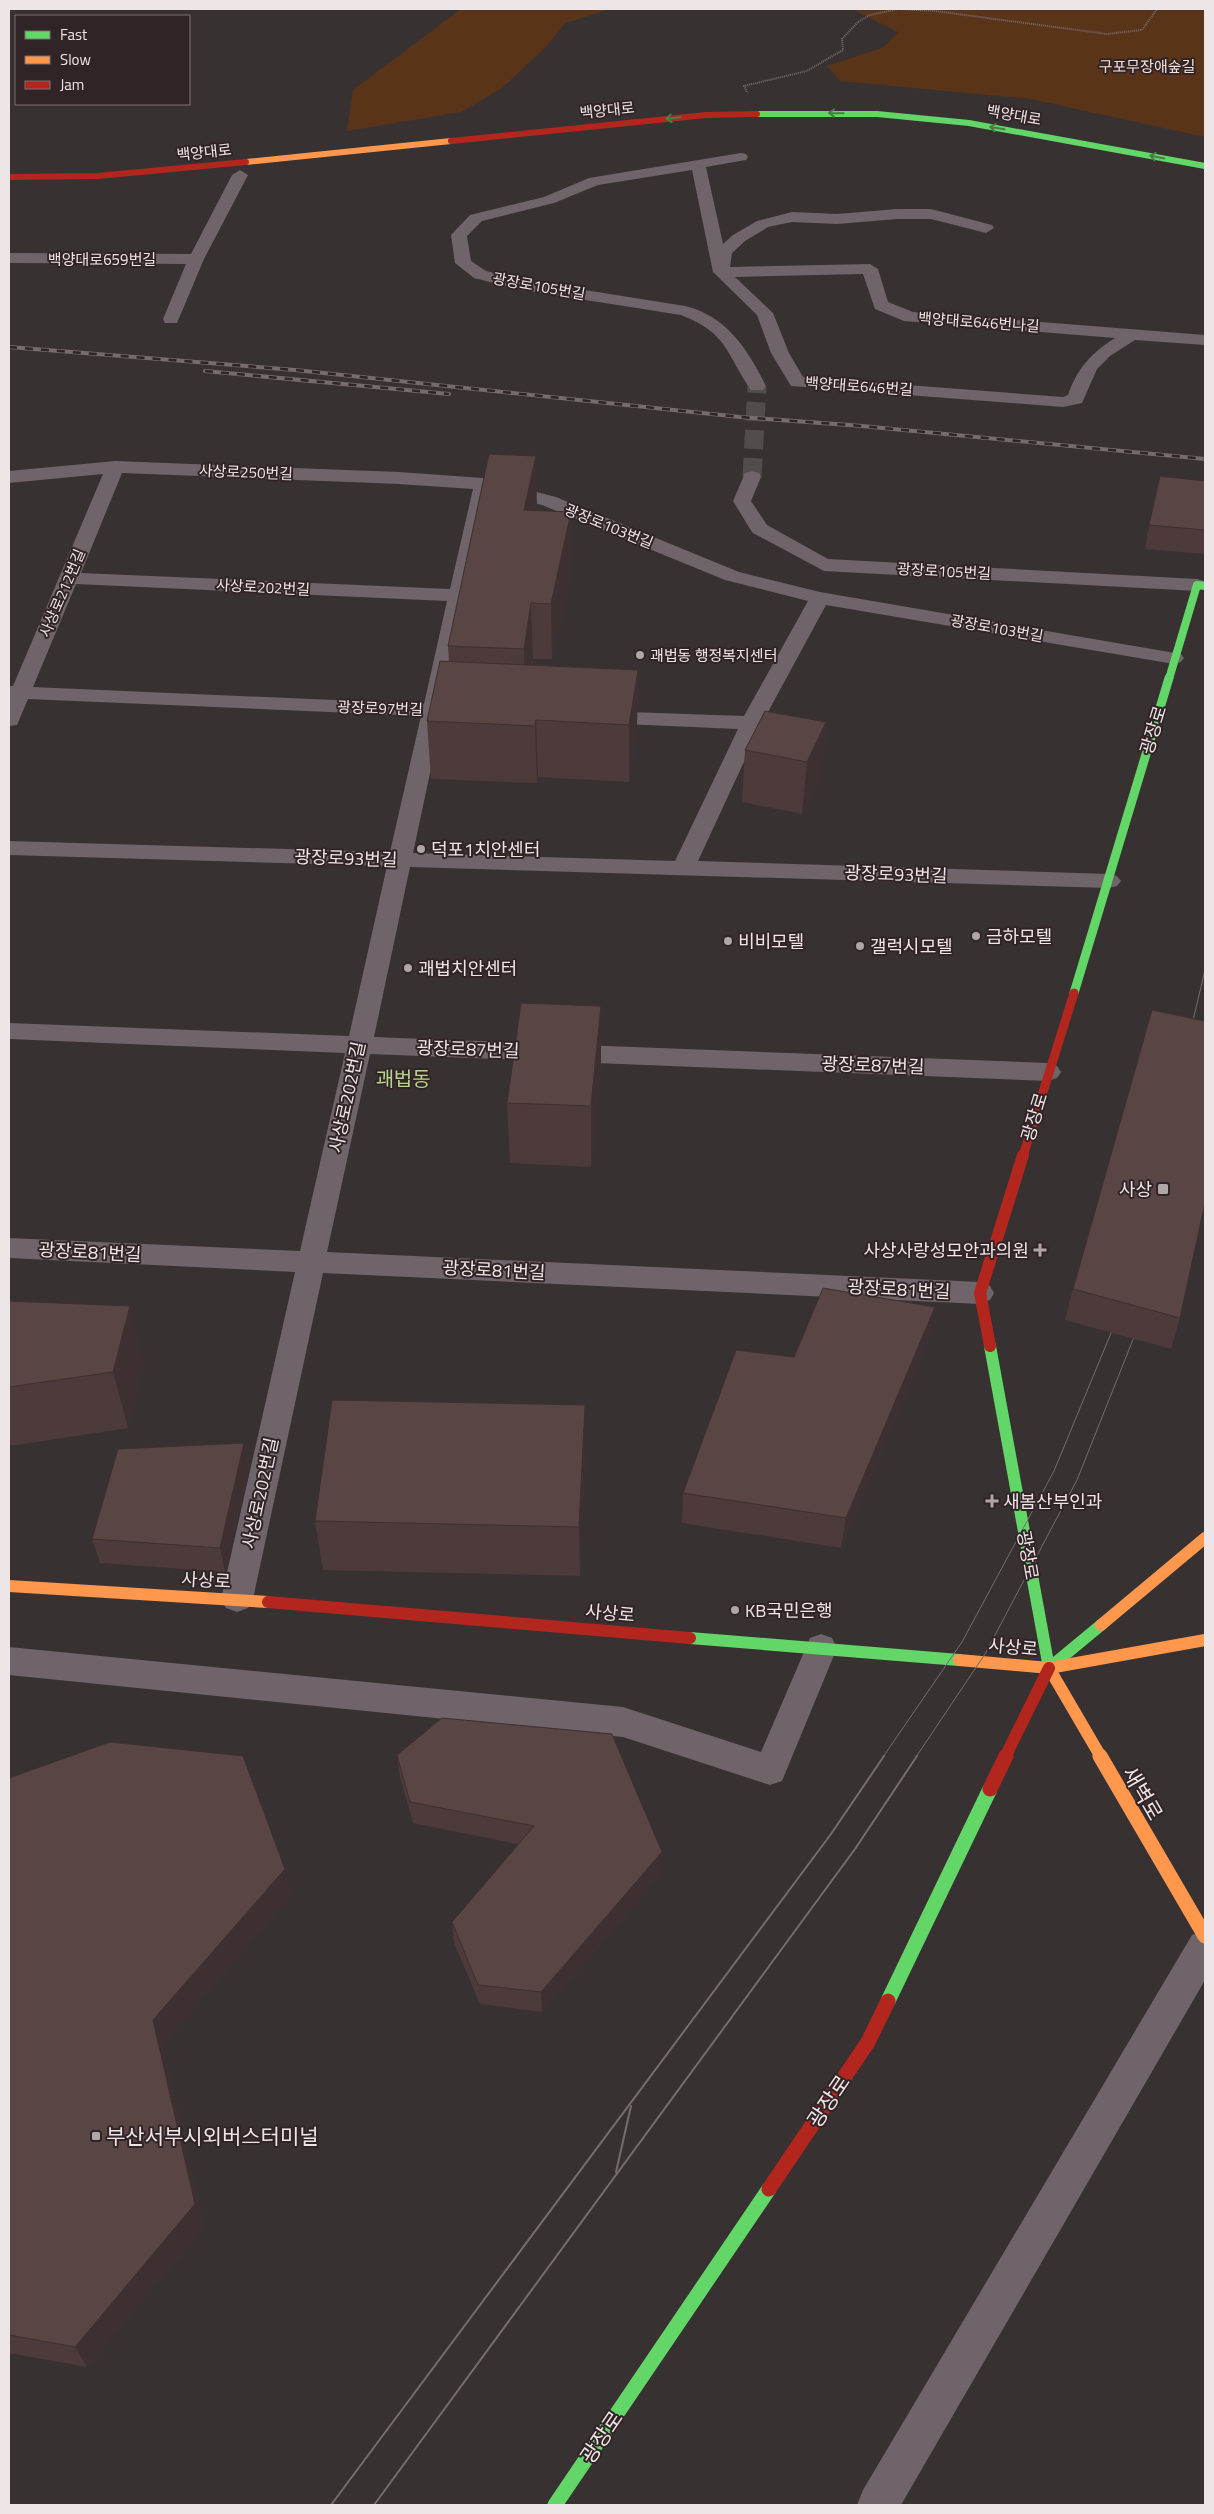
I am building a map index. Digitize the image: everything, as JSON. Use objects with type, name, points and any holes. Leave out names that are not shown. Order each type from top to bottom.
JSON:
[{"type":"main road","name":"백양대로","points":[[9,177],[57,178],[144,173],[706,115],[757,113],[876,114],[969,123],[1205,166]]},
{"type":"main road","points":[[312,167],[357,163]]},
{"type":"main road","name":"광장로","points":[[1049,1668],[980,1293],[1108,881],[1174,658],[1201,586]]},
{"type":"main road","name":"광장로","points":[[555,2505],[868,2042],[1049,1668],[1205,1538]]},
{"type":"main road","name":"사상로","points":[[9,1586],[237,1599],[1049,1668],[1205,1640]]},
{"type":"main road","name":"새벽로","points":[[1049,1668],[1205,1936]]},
{"type":"street","name":"광장로105번길","points":[[741,157],[594,180],[549,200],[476,218],[459,235],[462,263],[480,275],[522,285],[684,310],[702,316],[712,322],[736,346],[757,386]]},
{"type":"street","points":[[698,164],[721,272]]},
{"type":"street","points":[[171,319],[196,259],[240,175]]},
{"type":"street","points":[[721,272],[724,252],[739,238],[763,224],[792,217],[837,219],[897,214],[931,214],[986,228]]},
{"type":"street","name":"백양대로659번길","points":[[9,258],[196,259]]},
{"type":"street","name":"백양대로646번나길","points":[[721,272],[870,269],[882,305],[910,317],[1205,340]]},
{"type":"street","name":"백양대로646번길","points":[[721,272],[765,314],[780,353],[796,382],[1063,402],[1076,399],[1082,377],[1095,360],[1134,333]]},
{"type":"street","name":"사상로250번길","points":[[9,477],[115,467],[399,478],[483,484]]},
{"type":"street","name":"사상로212번길","points":[[9,720],[14,692],[68,578],[115,467]]},
{"type":"street","name":"광장로105번길","points":[[752,477],[742,501],[760,529],[824,565],[1201,586]]},
{"type":"street","name":"사상로202번길","points":[[237,1599],[483,484]]},
{"type":"street","name":"광장로103번길","points":[[483,484],[549,501],[732,576],[820,598],[1174,658]]},
{"type":"street","name":"사상로202번길","points":[[68,578],[458,595]]},
{"type":"street","points":[[683,868],[751,724],[820,598]]},
{"type":"street","name":"광장로97번길","points":[[14,692],[472,712]]},
{"type":"street","points":[[582,716],[751,724]]},
{"type":"street","name":"광장로93번길","points":[[9,848],[1108,881]]},
{"type":"street","name":"광장로87번길","points":[[9,1031],[1048,1072]]},
{"type":"street","name":"광장로81번길","points":[[9,1248],[980,1293]]},
{"type":"street","points":[[9,1661],[623,1722],[770,1770],[821,1648]]},
{"type":"street","points":[[878,2505],[1205,1947]]},
{"type":"path","points":[[757,113],[744,86],[807,71],[843,50],[842,39],[858,22],[870,15],[898,10],[935,10],[1107,34],[1142,30],[1157,9]]},
{"type":"green space","points":[[461,9],[611,9],[565,23],[546,47],[502,88],[461,112],[347,131],[353,90]]},
{"type":"green space","name":"구포무장애숲길","points":[[852,9],[1205,9],[1205,137],[1031,99],[840,81],[827,66],[884,47],[898,32]]},
{"type":"building","points":[[489,454],[536,456],[524,510],[571,512],[551,604],[531,603],[524,649],[448,646]]},
{"type":"building","points":[[1160,476],[1205,481],[1205,530],[1149,525]]},
{"type":"building","points":[[440,661],[638,670],[629,725],[536,720],[535,726],[427,721]]},
{"type":"building","points":[[765,711],[826,722],[807,762],[745,750]]},
{"type":"building","points":[[521,1003],[601,1006],[591,1106],[507,1103]]},
{"type":"building","points":[[1152,1010],[1205,1021],[1205,1203],[1180,1318],[1073,1289]]},
{"type":"building","points":[[823,1288],[935,1307],[846,1518],[683,1493],[736,1350],[794,1357]]},
{"type":"building","points":[[9,1301],[130,1306],[113,1372],[9,1387]]},
{"type":"building","points":[[332,1400],[585,1405],[579,1527],[315,1521]]},
{"type":"building","points":[[244,1443],[220,1548],[92,1539],[118,1449]]},
{"type":"building","points":[[442,1718],[612,1734],[662,1852],[541,1992],[478,1985],[452,1922],[534,1826],[410,1802],[397,1755]]},
{"type":"building","name":"부산서부시외버스터미널","points":[[110,1742],[243,1756],[285,1869],[153,2020],[195,2204],[75,2347],[9,2335],[9,1778]]},
{"type":"tunnel","points":[[752,477],[757,386]]},
{"type":"tram line","points":[[1190,1033],[1205,970]]},
{"type":"tram line","points":[[883,1757],[962,1642],[1054,1471],[1116,1321]]},
{"type":"tram line","points":[[916,1757],[985,1654],[1077,1480],[1138,1327]]},
{"type":"tram line","points":[[331,2505],[831,1834],[884,1756]]},
{"type":"tram line","points":[[374,2505],[855,1849],[917,1756]]},
{"type":"tram line","points":[[616,2172],[631,2106]]},
{"type":"railway","points":[[9,347],[295,370],[740,417],[862,426],[1205,459]]},
{"type":"railway","points":[[205,371],[449,394]]},
{"type":"traffic: fast","points":[[757,114],[877,114],[969,123],[1205,166]]},
{"type":"traffic: fast","points":[[1074,993],[1197,585],[1205,586]]},
{"type":"traffic: fast","points":[[990,1346],[1049,1668],[1101,1625]]},
{"type":"traffic: fast","points":[[690,1638],[959,1660]]},
{"type":"traffic: fast","points":[[888,2001],[990,1789]]},
{"type":"traffic: fast","points":[[555,2505],[769,2189]]},
{"type":"traffic: slow","points":[[246,162],[451,141]]},
{"type":"traffic: slow","points":[[1101,1625],[1205,1538]]},
{"type":"traffic: slow","points":[[9,1586],[268,1602]]},
{"type":"traffic: slow","points":[[959,1660],[1049,1668],[1205,1640]]},
{"type":"traffic: slow","points":[[1049,1668],[1205,1936]]},
{"type":"traffic: jam","points":[[451,141],[706,115],[757,114]]},
{"type":"traffic: jam","points":[[9,177],[98,176],[246,162]]},
{"type":"traffic: jam","points":[[990,1346],[980,1293],[1074,993]]},
{"type":"traffic: jam","points":[[268,1602],[690,1638]]},
{"type":"traffic: jam","points":[[990,1789],[1049,1668]]},
{"type":"traffic: jam","points":[[769,2189],[868,2042],[888,2001]]},
{"type":"place","name":"괘법동 행정복지센터","points":[[640,655]]},
{"type":"place","name":"덕포1치안센터","points":[[421,849]]},
{"type":"place","name":"금하모텔","points":[[976,936]]},
{"type":"place","name":"비비모텔","points":[[728,941]]},
{"type":"place","name":"갤럭시모텔","points":[[860,946]]},
{"type":"place","name":"괘법치안센터","points":[[408,968]]},
{"type":"place","name":"사상","points":[[1163,1189]]},
{"type":"place","name":"사상사랑성모안과의원","points":[[1040,1250]]},
{"type":"place","name":"새봄산부인과","points":[[992,1501]]},
{"type":"place","name":"KB국민은행","points":[[735,1610]]},
{"type":"place","name":"부산서부시외버스터미널","points":[[96,2136]]},
{"type":"district","name":"괘법동","points":[[403,1078]]}]
